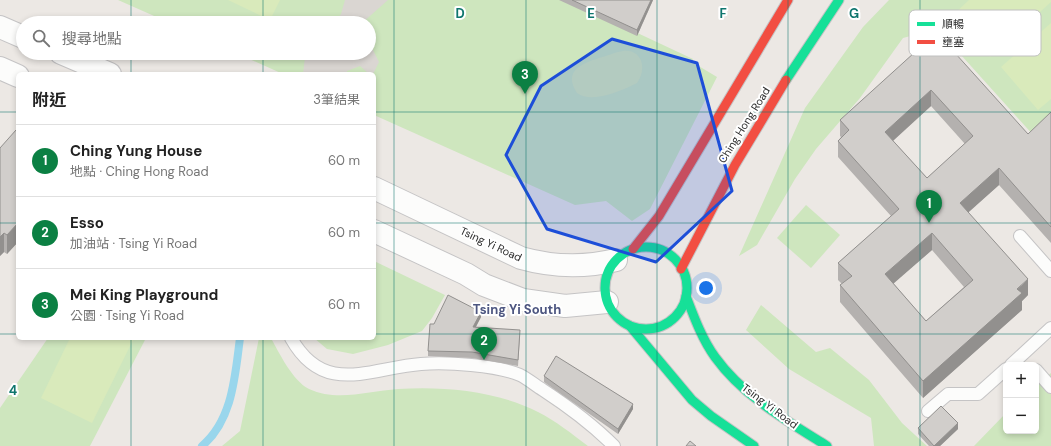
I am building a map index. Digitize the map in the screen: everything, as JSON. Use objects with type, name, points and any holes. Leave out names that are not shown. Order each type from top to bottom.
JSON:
[{"type":"main road","points":[[754,446],[711,416],[692,400],[630,326],[619,319],[607,302],[605,287],[608,272],[659,216],[788,0]]},
{"type":"main road","name":"Ching Hong Road","points":[[681,269],[706,215],[738,155],[813,37],[839,0]]},
{"type":"main road","points":[[625,255],[644,247],[660,250],[675,260],[681,269],[686,282],[686,296],[675,317],[667,323],[650,329],[630,326]]},
{"type":"main road","name":"Tsing Yi Road","points":[[686,296],[700,332],[720,364],[746,391],[827,446]]},
{"type":"street","points":[[0,27],[16,34]]},
{"type":"street","points":[[77,60],[105,72]]},
{"type":"street","points":[[0,68],[16,75]]},
{"type":"street","name":"Tsing Yi Road","points":[[376,189],[521,258],[539,263],[571,266],[597,264],[625,255]]},
{"type":"street","points":[[376,232],[466,274],[484,285],[523,300],[565,306],[607,302]]},
{"type":"lane","points":[[1020,236],[1051,271]]},
{"type":"lane","points":[[1013,362],[1051,328]]},
{"type":"lane","points":[[292,340],[297,350],[311,363],[329,372],[349,375],[369,374],[420,364],[467,365],[520,375],[573,410],[597,428],[614,446]]},
{"type":"lane","points":[[1022,354],[1029,362]]},
{"type":"lane","points":[[928,411],[948,394],[978,394],[1003,372]]},
{"type":"lane","points":[[1039,373],[1051,387]]},
{"type":"highlighted area","points":[[612,39],[697,63],[732,191],[656,262],[547,229],[506,155],[541,86]]},
{"type":"green space","points":[[118,0],[567,0],[693,59],[692,62],[717,77],[650,209],[632,221],[606,201],[575,205],[376,116],[376,72],[279,72],[252,60],[376,60],[376,16],[154,16]]},
{"type":"green space","points":[[228,0],[280,0],[272,16],[262,16]]},
{"type":"green space","points":[[889,0],[1051,0],[1051,122],[1035,137],[962,56],[1041,56],[1041,10],[909,10],[909,36],[903,38],[860,98],[816,149],[795,179],[757,245],[739,256],[805,108],[863,27]]},
{"type":"green space","points":[[969,0],[1051,0],[1051,2],[1041,11],[958,10]]},
{"type":"green space","points":[[1051,23],[1051,99],[1038,110],[1001,67],[1014,56],[1041,56],[1041,32]]},
{"type":"green space","points":[[623,51],[635,53],[641,61],[642,72],[637,83],[615,93],[598,97],[583,96],[577,93],[572,79],[573,74],[580,66],[592,60]]},
{"type":"green space","points":[[806,205],[840,235],[811,268],[777,238]]},
{"type":"green space","points":[[376,262],[445,295],[432,318],[422,331],[388,345],[353,354],[327,349],[316,340],[376,340]]},
{"type":"green space","points":[[761,305],[816,352],[830,348],[869,380],[902,423],[927,446],[874,446],[871,418],[789,369],[746,330]]},
{"type":"green space","points":[[47,340],[145,340],[90,446],[0,446],[0,408]]},
{"type":"green space","points":[[69,340],[133,340],[92,423],[41,398]]},
{"type":"green space","points":[[259,340],[272,340],[297,380],[309,389],[320,393],[331,395],[353,395],[398,389],[434,388],[452,389],[488,395],[505,399],[538,412],[558,424],[588,446],[222,446],[240,431]]},
{"type":"green space","points":[[1051,373],[1051,446],[974,446],[1003,416],[1003,434],[1039,434],[1039,383]]},
{"type":"shaded area","points":[[345,0],[388,0],[370,16],[339,16]]},
{"type":"shaded area","points":[[376,56],[379,62],[374,72],[367,72],[360,66],[347,72],[303,72],[305,60],[376,60]]},
{"type":"building","points":[[572,0],[651,0],[637,30]]},
{"type":"building","points":[[911,56],[958,56],[1028,134],[1051,112],[1051,227],[999,168],[960,203],[1028,279],[1017,289],[1022,293],[923,381],[840,285],[852,276],[838,263],[899,209],[838,141],[849,130],[840,120]],"holes":[[[931,90],[973,136],[927,178],[885,132]],[[932,233],[973,280],[926,321],[885,274]]]},
{"type":"building","points":[[16,130],[16,225],[7,235],[4,233],[0,237],[0,148]]},
{"type":"building","points":[[448,295],[481,312],[473,327],[520,330],[518,360],[472,352],[428,351],[430,324],[434,324]]},
{"type":"building","points":[[556,356],[633,404],[618,429],[544,376]]},
{"type":"building","points":[[941,406],[958,423],[934,446],[918,428]]},
{"type":"building","points":[[690,441],[696,446],[686,446]]},
{"type":"waterway","points":[[202,446],[220,423],[231,396],[240,340]]},
{"type":"traffic: fast","points":[[786,80],[839,0]]},
{"type":"traffic: fast","points":[[646,247],[662,251],[675,259],[683,272],[687,288],[683,304],[675,317],[662,325],[646,329],[630,325],[617,317],[609,304],[605,288],[609,272],[617,259],[630,251],[646,247]]},
{"type":"traffic: fast","points":[[686,296],[706,343],[726,371],[766,407],[827,446]]},
{"type":"traffic: fast","points":[[630,326],[692,400],[711,416],[754,446]]},
{"type":"traffic: jam","points":[[633,249],[659,216],[788,0]]},
{"type":"traffic: jam","points":[[681,269],[735,165],[786,80]]},
{"type":"place","name":"Mei King Playground","points":[[525,94]]},
{"type":"place","name":"Ching Yung House","points":[[929,223]]},
{"type":"place","name":"Esso","points":[[484,360]]},
{"type":"district","name":"Tsing Yi South","points":[[517,309]]}]
